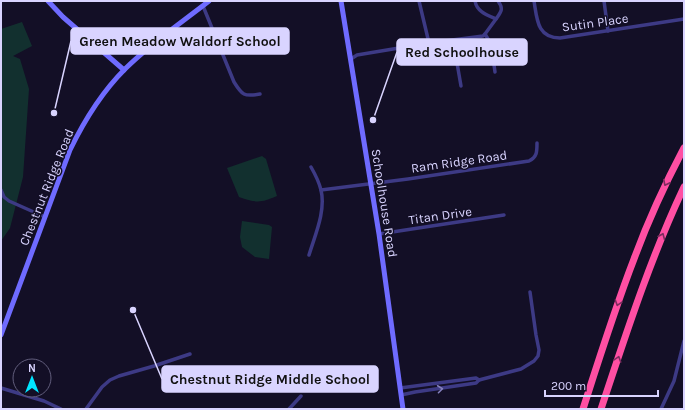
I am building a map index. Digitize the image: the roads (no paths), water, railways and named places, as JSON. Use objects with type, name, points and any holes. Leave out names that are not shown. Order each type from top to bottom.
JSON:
[{"type":"highway","points":[[582,409],[636,253],[660,196],[684,148]]},
{"type":"highway","points":[[602,409],[648,271],[684,187]]},
{"type":"street","points":[[48,1],[63,17],[124,70]]},
{"type":"street","name":"Chestnut Ridge Road","points":[[1,335],[70,150],[90,113],[124,70],[159,39],[209,1]]},
{"type":"street","name":"Schoolhouse Road","points":[[341,1],[379,234],[403,409]]},
{"type":"street","points":[[420,1],[429,43]]},
{"type":"street","points":[[475,1],[480,11],[496,19]]},
{"type":"street","points":[[351,58],[357,55],[483,36],[501,12],[502,9],[498,1]]},
{"type":"street","name":"Sutin Place","points":[[534,1],[539,27],[543,32],[555,38],[684,19]]},
{"type":"street","points":[[604,1],[608,30]]},
{"type":"street","points":[[203,6],[238,89],[243,94],[249,96],[260,94]]},
{"type":"street","points":[[485,34],[491,44],[495,72]]},
{"type":"street","points":[[453,40],[461,86]]},
{"type":"street","name":"Ram Ridge Road","points":[[321,190],[529,161],[536,155],[537,143]]},
{"type":"street","points":[[309,255],[322,214],[321,190],[311,167]]},
{"type":"street","points":[[1,190],[4,197],[9,201],[45,217]]},
{"type":"street","name":"Titan Drive","points":[[379,234],[504,215]]},
{"type":"street","points":[[401,395],[476,383],[479,380],[521,369],[534,361],[538,356],[539,350],[530,292]]},
{"type":"street","points":[[661,409],[674,381],[684,341]]},
{"type":"street","points":[[86,409],[102,387],[110,380],[118,376],[190,354]]},
{"type":"street","points":[[400,388],[476,378],[479,380]]},
{"type":"street","points":[[1,388],[44,401],[60,409]]},
{"type":"street","points":[[289,409],[302,396]]},
{"type":"place","name":"Green Meadow Waldorf School","points":[[54,113]]},
{"type":"place","name":"Red Schoolhouse","points":[[373,120]]},
{"type":"place","name":"Chestnut Ridge Middle School","points":[[133,310]]}]
